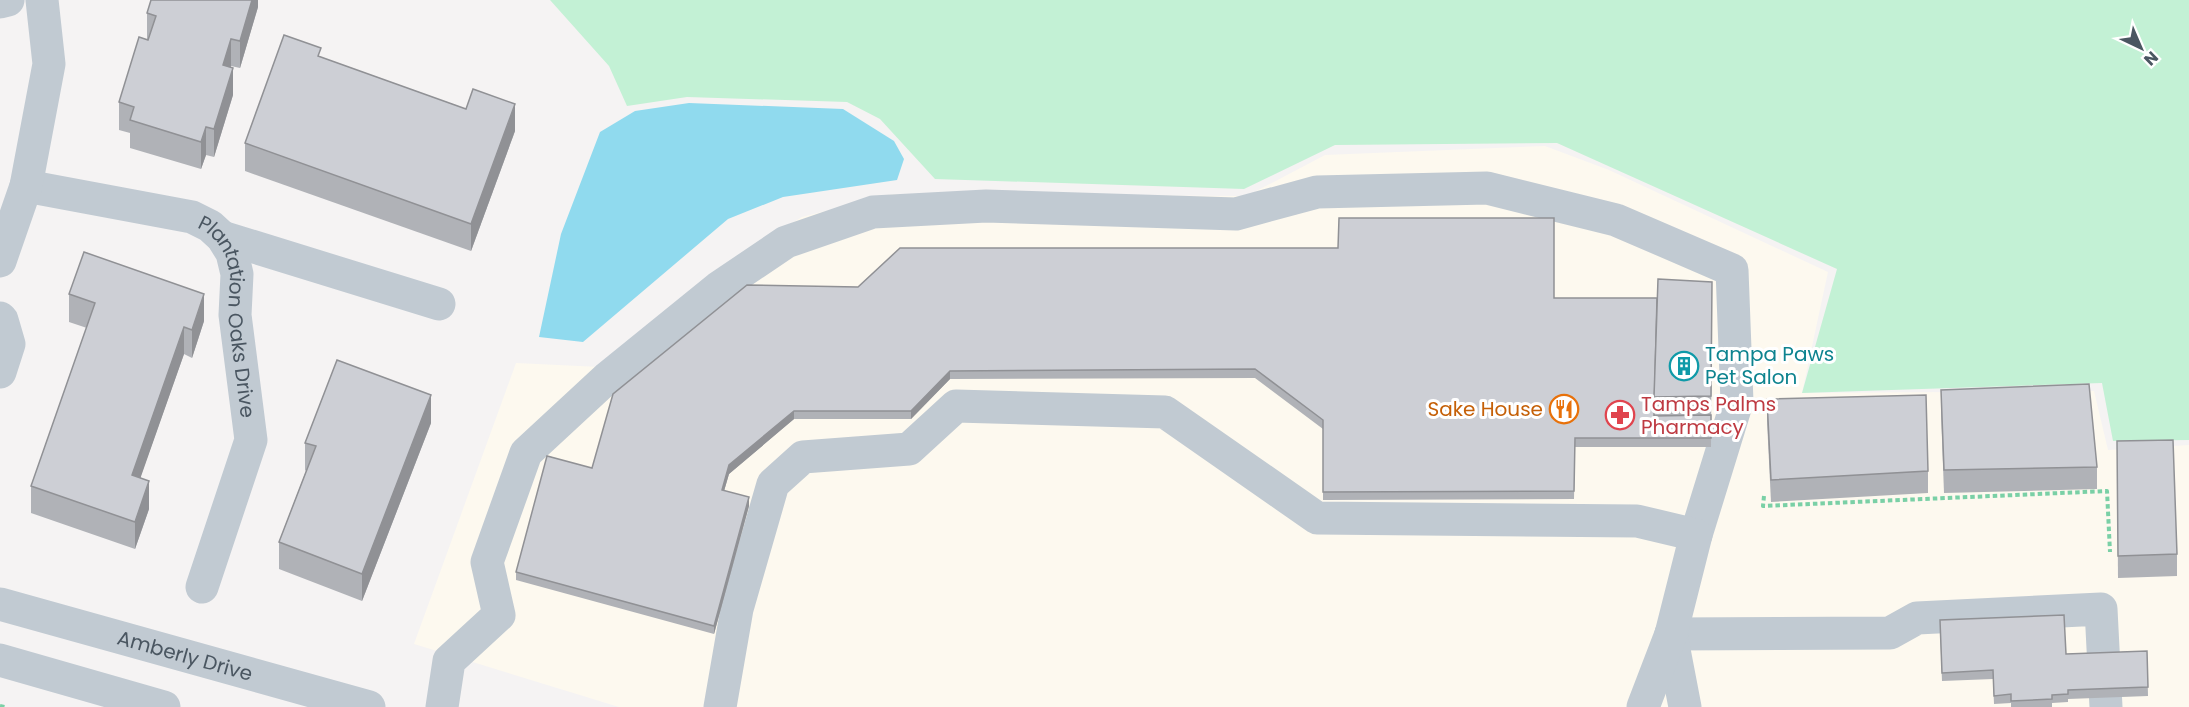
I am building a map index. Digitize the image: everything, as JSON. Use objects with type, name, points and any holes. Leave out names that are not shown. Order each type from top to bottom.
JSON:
[{"type":"street","points":[[0,2],[8,0]]},
{"type":"street","points":[[0,261],[26,186],[49,64],[42,0]]},
{"type":"street","name":"Plantation Oaks Drive","points":[[26,186],[192,217],[210,226],[222,237],[232,253],[237,274],[235,315],[251,440],[202,587]]},
{"type":"street","points":[[442,707],[449,661],[498,615],[487,562],[526,453],[607,378],[718,288],[786,242],[873,212],[986,206],[1236,214],[1317,192],[1487,188],[1616,220],[1731,270],[1737,402],[1696,535],[1671,634],[1643,707]]},
{"type":"street","points":[[222,237],[439,304]]},
{"type":"street","points":[[0,318],[9,344],[0,372]]},
{"type":"street","points":[[720,707],[737,609],[773,484],[803,457],[909,450],[956,406],[1165,412],[1317,519],[1637,521],[1696,535]]},
{"type":"street","name":"Amberly Drive","points":[[0,604],[369,707]]},
{"type":"street","points":[[1671,634],[1890,633],[1917,618],[2101,609],[2106,707]]},
{"type":"street","points":[[1671,634],[1685,707]]},
{"type":"street","points":[[0,660],[164,707]]},
{"type":"path","points":[[1764,496],[1763,506],[2107,491],[2110,552]]},
{"type":"path","points":[[0,706],[5,707]]},
{"type":"shaded area","points":[[1545,146],[1609,170],[1828,272],[1802,393],[2094,391],[2108,450],[2189,445],[2189,707],[619,707],[414,644],[516,363],[600,367],[721,267],[802,217],[893,194],[1247,196],[1325,155]]},
{"type":"green space","points":[[550,0],[2189,0],[2189,440],[2113,441],[2102,383],[1802,393],[1837,269],[1557,143],[1335,145],[1244,189],[935,179],[880,119],[847,102],[687,97],[627,106],[609,66]]},
{"type":"water","points":[[689,103],[843,109],[894,141],[904,159],[897,180],[783,197],[728,219],[583,342],[539,337],[561,234],[600,132],[635,111]]},
{"type":"building","points":[[151,0],[252,0],[240,41],[231,39],[223,65],[233,68],[214,129],[206,127],[201,142],[130,120],[134,107],[119,102],[139,37],[148,40],[156,16],[147,13]]},
{"type":"building","points":[[284,35],[321,48],[318,56],[466,109],[473,89],[515,104],[471,224],[245,143]]},
{"type":"building","points":[[1339,218],[1554,218],[1554,298],[1657,298],[1654,416],[1711,415],[1711,438],[1575,438],[1574,491],[1323,492],[1323,420],[1255,369],[950,371],[911,411],[794,411],[729,465],[722,490],[749,497],[714,626],[516,572],[547,456],[592,468],[613,394],[747,285],[858,287],[900,248],[1338,248]]},
{"type":"building","points":[[84,252],[204,294],[192,330],[184,327],[132,475],[149,481],[135,522],[31,486],[95,303],[69,294]]},
{"type":"building","name":"Tampa Paws Pet Salon","points":[[1658,279],[1712,282],[1711,396],[1654,397]]},
{"type":"building","points":[[337,360],[431,395],[362,574],[279,542],[316,446],[305,443]]},
{"type":"building","points":[[2089,384],[2097,467],[1944,470],[1941,390]]},
{"type":"building","points":[[1926,395],[1928,471],[1771,480],[1767,399]]},
{"type":"building","points":[[2173,440],[2177,554],[2118,556],[2117,441]]},
{"type":"building","points":[[2064,615],[2066,654],[2147,651],[2148,687],[2068,690],[2068,694],[2052,695],[2052,699],[2011,701],[2011,694],[1994,696],[1993,670],[1942,673],[1940,620]]},
{"type":"place","name":"Tampa Paws Pet Salon","points":[[1684,366]]},
{"type":"place","name":"Sake House","points":[[1564,409]]},
{"type":"place","name":"Tamps Palms Pharmacy","points":[[1620,415]]}]
